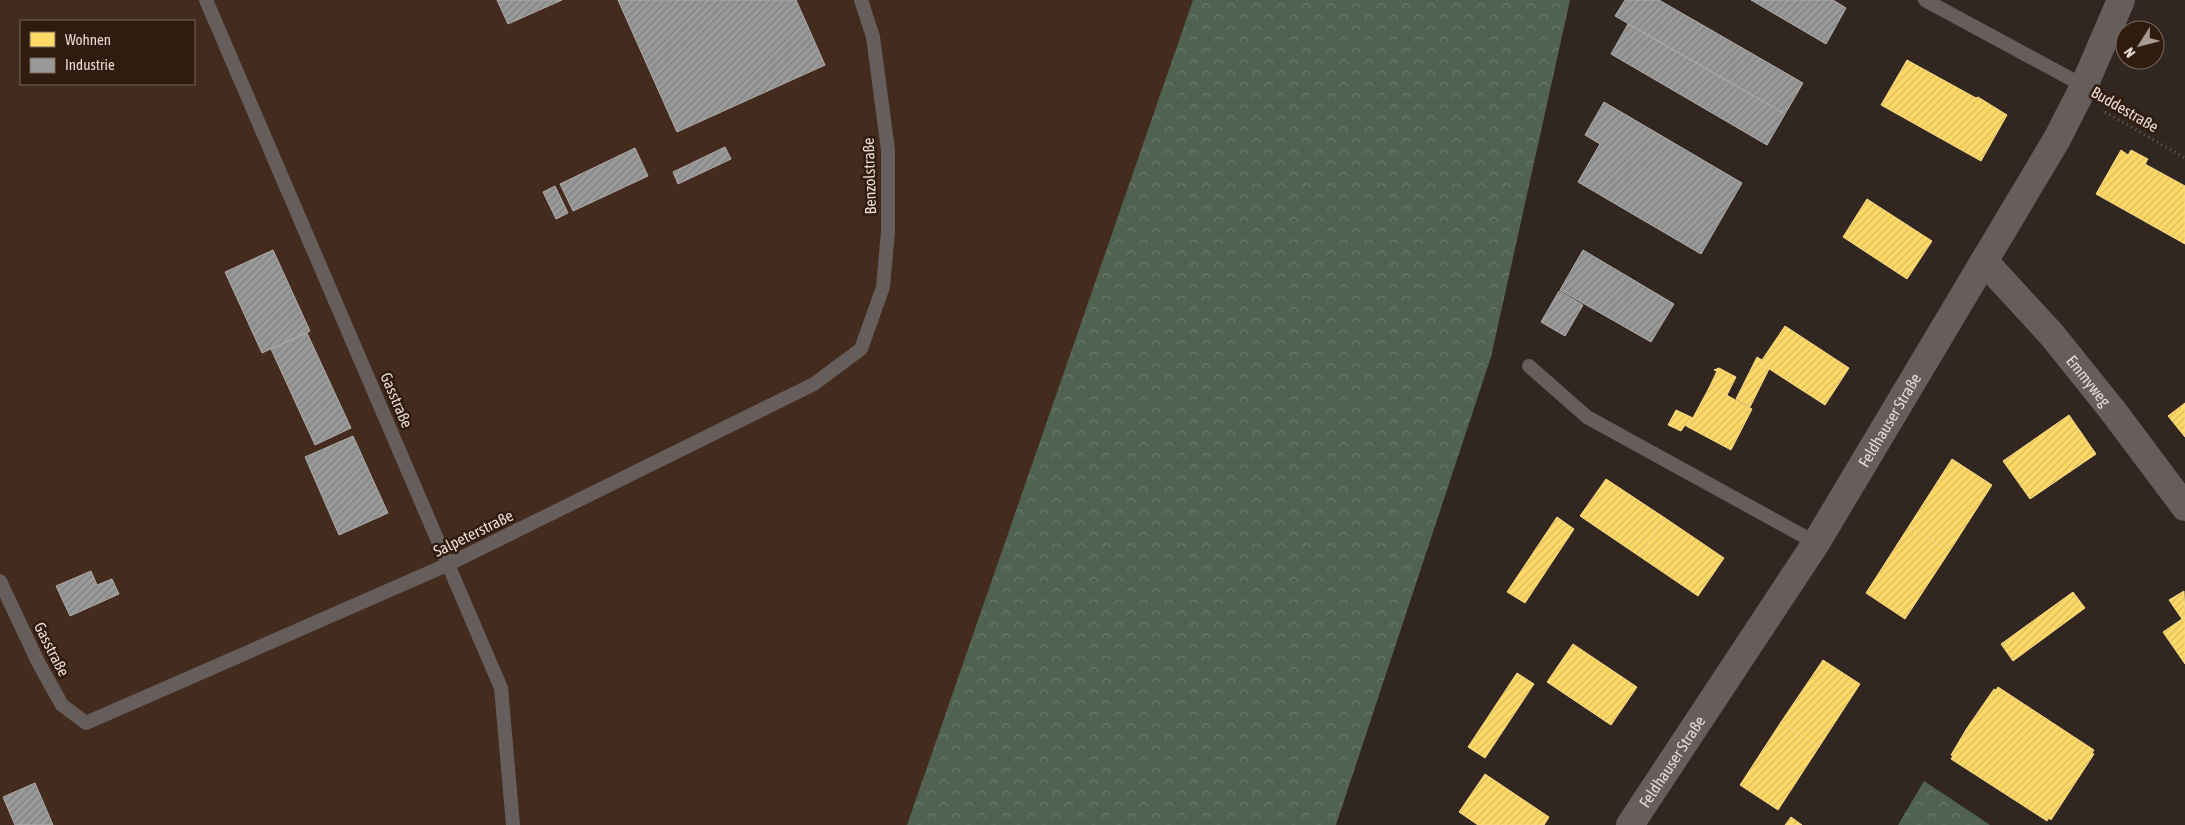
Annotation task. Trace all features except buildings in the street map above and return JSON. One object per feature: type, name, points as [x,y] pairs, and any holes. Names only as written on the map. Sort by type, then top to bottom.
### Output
[{"type":"street","name":"Feldhauser Straße","points":[[1630,825],[1816,543],[2058,139],[2121,0]]},
{"type":"street","name":"Emmyweg","points":[[1984,261],[2052,335],[2113,410],[2185,507]]},
{"type":"lane","name":"Gasstraße","points":[[206,0],[449,564],[500,688],[513,825]]},
{"type":"lane","name":"Benzolstraße","points":[[861,349],[883,287],[888,231],[888,150],[873,37],[862,0]]},
{"type":"lane","points":[[1925,0],[2081,91]]},
{"type":"lane","name":"Salpeterstraße","points":[[86,723],[449,564],[814,384],[861,349]]},
{"type":"lane","points":[[1529,366],[1587,417],[1816,543]]},
{"type":"lane","name":"Gasstraße","points":[[0,581],[38,662],[62,705],[86,723]]},
{"type":"path","name":"Buddestraße","points":[[2081,91],[2185,158]]},
{"type":"shaded area","points":[[0,0],[1193,0],[907,825],[0,825]]},
{"type":"green space","points":[[1193,0],[1570,0],[1491,357],[1336,825],[907,825]]},
{"type":"green space","points":[[1924,781],[1990,825],[1898,825]]}]
